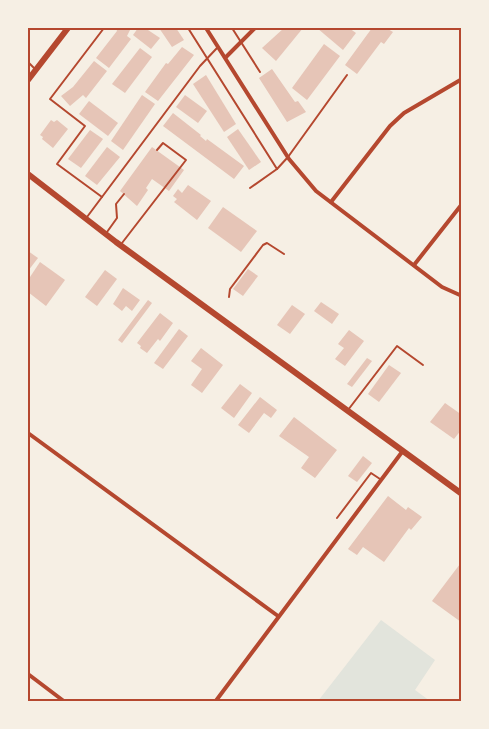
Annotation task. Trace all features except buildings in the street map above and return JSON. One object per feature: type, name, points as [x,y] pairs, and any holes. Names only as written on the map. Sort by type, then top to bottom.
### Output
[{"type":"main road","points":[[28,80],[68,28]]},
{"type":"main road","points":[[28,174],[105,234],[462,494]]},
{"type":"street","points":[[206,28],[288,157],[316,191],[442,287],[460,295]]},
{"type":"street","points":[[226,57],[255,28]]},
{"type":"street","points":[[331,202],[390,126],[404,113],[462,79]]},
{"type":"street","points":[[414,265],[462,204]]},
{"type":"street","points":[[28,434],[278,616]]},
{"type":"street","points":[[215,702],[402,452]]},
{"type":"street","points":[[28,674],[65,702]]},
{"type":"lane","points":[[102,197],[57,164],[85,126],[50,100],[104,28]]},
{"type":"lane","points":[[188,28],[277,169]]},
{"type":"lane","points":[[232,28],[260,72]]},
{"type":"lane","points":[[86,218],[206,58],[218,46]]},
{"type":"lane","points":[[28,62],[36,69]]},
{"type":"lane","points":[[250,188],[277,169],[288,157],[347,75]]},
{"type":"lane","points":[[120,245],[186,160],[163,143],[157,150]]},
{"type":"lane","points":[[105,234],[117,218],[116,204],[124,194]]},
{"type":"lane","points":[[229,296],[230,289],[263,245],[267,243],[284,254]]},
{"type":"lane","points":[[347,412],[397,346],[423,365]]},
{"type":"lane","points":[[337,518],[371,473],[382,480]]},
{"type":"shaded area","points":[[381,620],[435,660],[415,690],[430,701],[318,701]]}]
